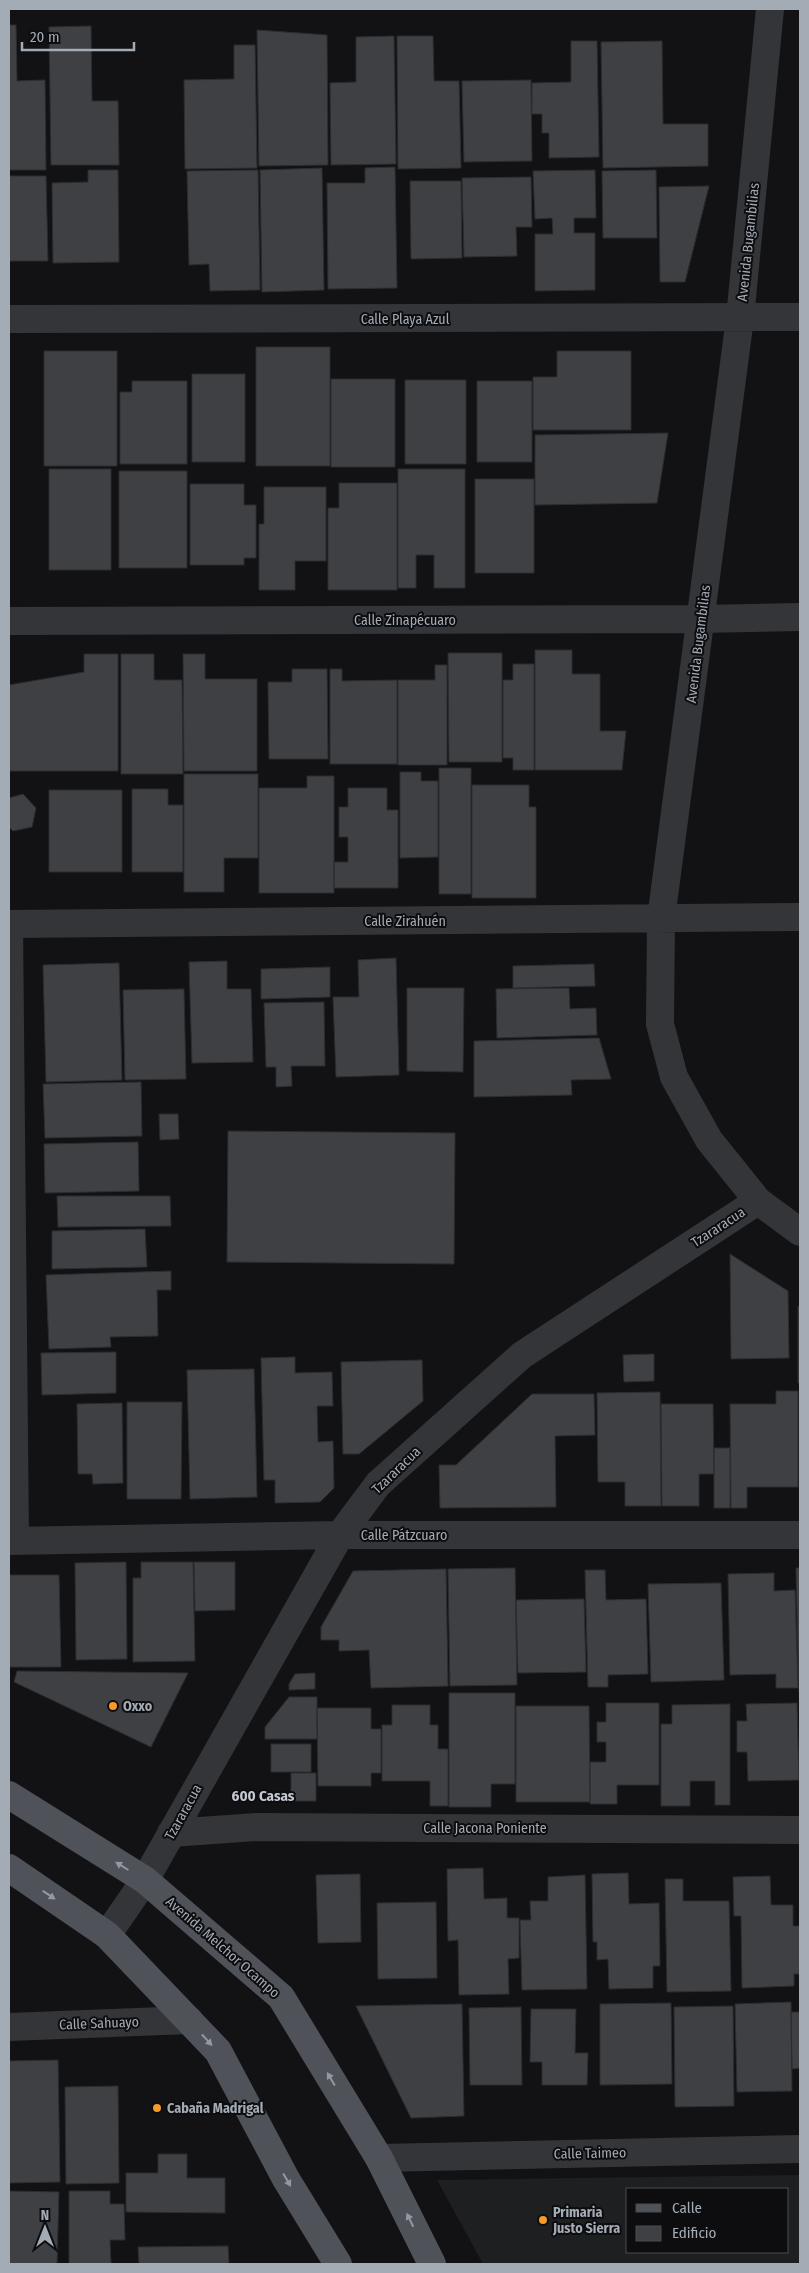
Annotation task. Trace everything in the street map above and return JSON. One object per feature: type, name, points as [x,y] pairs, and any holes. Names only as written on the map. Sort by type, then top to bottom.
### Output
[{"type":"main road","name":"Avenida Melchor Ocampo","points":[[9,1794],[145,1880],[281,1997],[379,2158],[432,2264]]},
{"type":"main road","points":[[9,1868],[107,1935],[218,2051],[286,2179],[338,2264]]},
{"type":"street","name":"Avenida Bugambilias","points":[[770,9],[740,318],[662,919],[660,1024],[674,1077],[709,1140],[758,1200],[800,1232]]},
{"type":"street","name":"Calle Playa Azul","points":[[9,320],[800,317]]},
{"type":"street","name":"Calle Zinapécuaro","points":[[9,621],[800,617]]},
{"type":"street","name":"Calle Zirahuén","points":[[9,924],[800,917]]},
{"type":"street","points":[[9,924],[12,1540]]},
{"type":"street","name":"Tzararacua","points":[[107,1935],[145,1880],[340,1535],[378,1484],[522,1355],[758,1200]]},
{"type":"street","name":"Calle Pátzcuaro","points":[[12,1540],[340,1535],[800,1535]]},
{"type":"street","name":"Calle Jacona Poniente","points":[[171,1833],[257,1826],[800,1830]]},
{"type":"street","name":"Calle Sahuayo","points":[[9,2027],[189,2020]]},
{"type":"street","name":"Calle Taimeo","points":[[379,2158],[800,2148]]},
{"type":"shaded area","name":"Primaria Justo Sierra","points":[[800,2175],[800,2264],[483,2264],[437,2180]]},
{"type":"building","points":[[9,25],[16,25],[17,81],[45,80],[46,170],[9,170]]},
{"type":"building","points":[[91,26],[92,101],[118,101],[119,165],[51,165],[49,27]]},
{"type":"building","points":[[257,30],[327,35],[328,165],[259,166]]},
{"type":"building","points":[[394,36],[396,164],[331,165],[330,83],[356,82],[356,37]]},
{"type":"building","points":[[397,36],[433,36],[434,81],[459,81],[461,168],[398,169]]},
{"type":"building","points":[[571,41],[597,41],[599,157],[549,158],[549,133],[542,133],[542,114],[532,114],[532,83],[571,82]]},
{"type":"building","points":[[662,41],[663,124],[708,124],[708,166],[603,168],[601,42]]},
{"type":"building","points":[[234,45],[255,45],[257,168],[185,169],[184,80],[234,79]]},
{"type":"building","points":[[531,80],[532,161],[464,162],[462,81]]},
{"type":"building","points":[[395,167],[397,288],[328,289],[327,183],[365,183],[365,168]]},
{"type":"building","points":[[322,168],[324,290],[262,292],[260,170]]},
{"type":"building","points":[[88,170],[118,170],[119,262],[53,263],[52,183],[88,182]]},
{"type":"building","points":[[258,170],[260,290],[210,291],[209,264],[189,265],[187,171]]},
{"type":"building","points":[[595,170],[596,218],[574,218],[574,233],[595,233],[595,290],[535,291],[535,234],[553,234],[552,218],[535,219],[533,171]]},
{"type":"building","points":[[656,170],[657,238],[603,238],[602,171]]},
{"type":"building","points":[[9,176],[46,176],[48,261],[9,261]]},
{"type":"building","points":[[531,177],[532,227],[516,227],[517,256],[464,257],[462,178]]},
{"type":"building","points":[[410,181],[461,181],[462,258],[411,259]]},
{"type":"building","points":[[709,186],[685,282],[660,282],[659,187]]},
{"type":"building","points":[[256,347],[330,347],[330,466],[256,466]]},
{"type":"building","points":[[44,351],[117,351],[117,466],[44,466]]},
{"type":"building","points":[[557,351],[631,351],[631,430],[533,430],[533,377],[557,377]]},
{"type":"building","points":[[192,374],[245,374],[245,462],[192,462]]},
{"type":"building","points":[[331,379],[395,379],[395,467],[331,467]]},
{"type":"building","points":[[405,380],[466,380],[466,464],[405,464]]},
{"type":"building","points":[[132,381],[187,381],[187,464],[120,464],[120,392],[132,392]]},
{"type":"building","points":[[477,381],[532,381],[532,462],[477,462]]},
{"type":"building","points":[[668,433],[657,503],[535,505],[535,435]]},
{"type":"building","points":[[49,469],[111,469],[111,570],[49,570]]},
{"type":"building","points":[[398,469],[465,469],[465,588],[434,588],[434,555],[416,555],[416,588],[398,588]]},
{"type":"building","points":[[119,471],[187,471],[187,568],[119,568]]},
{"type":"building","points":[[475,479],[534,479],[534,573],[475,573]]},
{"type":"building","points":[[339,483],[397,483],[397,590],[328,590],[328,508],[339,508]]},
{"type":"building","points":[[190,484],[244,484],[244,505],[256,505],[256,558],[244,558],[244,565],[190,565]]},
{"type":"building","points":[[264,487],[326,487],[326,561],[295,561],[295,590],[259,590],[259,524],[264,524]]},
{"type":"building","points":[[535,650],[572,650],[572,674],[600,674],[600,731],[626,731],[622,770],[535,770]]},
{"type":"building","points":[[448,653],[502,653],[502,762],[449,762]]},
{"type":"building","points":[[84,654],[118,654],[118,771],[9,771],[9,685],[84,672]]},
{"type":"building","points":[[121,654],[154,654],[154,680],[182,680],[183,774],[121,774]]},
{"type":"building","points":[[183,654],[205,654],[205,679],[257,679],[257,771],[184,771]]},
{"type":"building","points":[[513,664],[534,664],[534,770],[513,770],[513,758],[503,758],[503,680],[513,680]]},
{"type":"building","points":[[435,665],[447,665],[447,765],[398,765],[398,680],[435,680]]},
{"type":"building","points":[[292,669],[327,669],[328,759],[269,759],[268,682],[292,682]]},
{"type":"building","points":[[330,669],[342,669],[342,681],[397,680],[397,764],[330,764]]},
{"type":"building","points":[[439,768],[471,768],[471,894],[439,894]]},
{"type":"building","points":[[400,772],[421,772],[421,781],[438,781],[438,857],[400,858]]},
{"type":"building","points":[[184,774],[258,774],[258,858],[224,858],[224,892],[184,892]]},
{"type":"building","points":[[307,776],[334,776],[334,893],[259,893],[259,788],[307,788]]},
{"type":"building","points":[[472,785],[529,785],[529,807],[536,807],[536,898],[472,898]]},
{"type":"building","points":[[348,788],[387,788],[387,810],[398,810],[398,888],[334,888],[334,862],[348,862],[348,837],[339,837],[339,807],[348,807]]},
{"type":"building","points":[[132,789],[168,789],[168,805],[183,805],[183,872],[132,872]]},
{"type":"building","points":[[49,790],[122,790],[122,872],[49,872]]},
{"type":"building","points":[[23,794],[36,808],[32,827],[13,831],[9,827],[9,798]]},
{"type":"building","points":[[396,958],[399,1075],[336,1077],[333,997],[359,997],[358,960]]},
{"type":"building","points":[[227,961],[227,989],[251,989],[253,1062],[192,1063],[189,962]]},
{"type":"building","points":[[119,963],[122,1080],[46,1082],[43,965]]},
{"type":"building","points":[[594,964],[595,986],[513,988],[513,966]]},
{"type":"building","points":[[330,967],[330,997],[261,999],[261,969]]},
{"type":"building","points":[[407,988],[464,988],[463,1072],[407,1071]]},
{"type":"building","points":[[569,988],[570,1009],[596,1008],[597,1035],[497,1038],[496,989]]},
{"type":"building","points":[[184,989],[186,1079],[125,1080],[123,990]]},
{"type":"building","points":[[324,1002],[325,1066],[291,1066],[292,1086],[276,1087],[276,1067],[266,1067],[264,1003]]},
{"type":"building","points":[[599,1038],[611,1079],[571,1080],[572,1095],[474,1097],[474,1041]]},
{"type":"building","points":[[141,1082],[142,1136],[45,1138],[43,1084]]},
{"type":"building","points":[[159,1114],[178,1114],[179,1139],[160,1140]]},
{"type":"building","points":[[228,1131],[455,1133],[454,1264],[227,1262]]},
{"type":"building","points":[[138,1142],[139,1191],[45,1193],[44,1144]]},
{"type":"building","points":[[57,1196],[170,1196],[171,1226],[58,1227]]},
{"type":"building","points":[[145,1229],[147,1267],[52,1269],[52,1231]]},
{"type":"building","points":[[730,1254],[788,1291],[789,1358],[731,1359]]},
{"type":"building","points":[[171,1271],[171,1290],[157,1290],[158,1336],[110,1337],[111,1347],[49,1349],[46,1275]]},
{"type":"building","points":[[798,1306],[800,1307],[800,1383],[798,1383]]},
{"type":"building","points":[[116,1352],[116,1393],[42,1395],[41,1353]]},
{"type":"building","points":[[654,1354],[654,1381],[624,1382],[623,1355]]},
{"type":"building","points":[[295,1357],[295,1373],[332,1372],[333,1406],[317,1406],[318,1442],[333,1441],[334,1488],[320,1502],[275,1503],[275,1480],[264,1480],[261,1358]]},
{"type":"building","points":[[422,1360],[423,1401],[359,1454],[343,1454],[341,1362]]},
{"type":"building","points":[[254,1369],[257,1497],[190,1499],[187,1370]]},
{"type":"building","points":[[776,1391],[798,1391],[798,1487],[747,1487],[747,1508],[731,1508],[730,1404],[776,1404]]},
{"type":"building","points":[[660,1392],[661,1506],[625,1506],[625,1482],[598,1482],[597,1393]]},
{"type":"building","points":[[532,1394],[594,1394],[595,1435],[555,1436],[556,1507],[440,1508],[439,1465],[456,1465]]},
{"type":"building","points":[[127,1402],[182,1402],[181,1499],[127,1499]]},
{"type":"building","points":[[122,1403],[123,1483],[93,1484],[92,1474],[78,1474],[77,1404]]},
{"type":"building","points":[[661,1404],[713,1404],[714,1474],[699,1474],[699,1506],[662,1506]]},
{"type":"building","points":[[714,1448],[730,1448],[730,1508],[714,1508]]},
{"type":"building","points":[[126,1562],[127,1659],[76,1660],[75,1563]]},
{"type":"building","points":[[141,1562],[193,1562],[195,1661],[133,1662],[133,1578],[141,1578]]},
{"type":"building","points":[[194,1562],[235,1562],[235,1610],[195,1611]]},
{"type":"building","points":[[515,1568],[517,1685],[450,1686],[448,1569]]},
{"type":"building","points":[[796,1568],[800,1568],[800,1692],[799,1692]]},
{"type":"building","points":[[446,1569],[448,1686],[371,1688],[369,1650],[339,1651],[339,1640],[321,1640],[321,1627],[353,1571]]},
{"type":"building","points":[[585,1570],[605,1570],[606,1600],[646,1599],[648,1674],[608,1675],[608,1687],[588,1687]]},
{"type":"building","points":[[774,1573],[774,1591],[795,1590],[798,1688],[776,1688],[776,1674],[730,1675],[728,1574]]},
{"type":"building","points":[[9,1575],[59,1575],[61,1667],[9,1667]]},
{"type":"building","points":[[721,1583],[724,1680],[651,1682],[648,1584]]},
{"type":"building","points":[[584,1599],[586,1672],[518,1673],[516,1600]]},
{"type":"building","points":[[17,1671],[188,1673],[151,1747],[14,1682]]},
{"type":"building","points":[[315,1673],[315,1689],[289,1690],[289,1684],[295,1674]]},
{"type":"building","points":[[449,1693],[515,1693],[515,1784],[491,1784],[491,1807],[449,1807]]},
{"type":"building","points":[[289,1697],[317,1697],[317,1739],[265,1739],[265,1727]]},
{"type":"building","points":[[606,1703],[659,1703],[659,1785],[617,1785],[617,1804],[590,1804],[590,1762],[606,1762],[606,1742],[597,1742],[597,1722],[606,1722]]},
{"type":"building","points":[[797,1703],[799,1780],[748,1781],[747,1752],[737,1752],[737,1721],[747,1721],[746,1704]]},
{"type":"building","points":[[730,1704],[730,1805],[715,1805],[715,1781],[690,1781],[690,1806],[661,1806],[661,1724],[672,1724],[672,1705]]},
{"type":"building","points":[[392,1705],[430,1705],[430,1725],[438,1725],[438,1749],[448,1749],[448,1806],[430,1806],[430,1781],[382,1781],[382,1725],[392,1725]]},
{"type":"building","points":[[516,1706],[589,1706],[590,1802],[516,1802]]},
{"type":"building","points":[[317,1708],[371,1708],[371,1729],[381,1729],[381,1773],[371,1773],[371,1786],[318,1786]]},
{"type":"building","points":[[271,1744],[311,1744],[311,1772],[271,1772]]},
{"type":"building","points":[[291,1773],[316,1773],[316,1801],[291,1801]]},
{"type":"building","points":[[483,1868],[484,1899],[507,1898],[507,1918],[519,1918],[519,1958],[508,1959],[509,1994],[459,1995],[458,1940],[448,1941],[447,1869]]},
{"type":"building","points":[[628,1873],[629,1904],[659,1903],[660,1966],[653,1966],[653,1988],[609,1989],[608,1959],[597,1960],[597,1942],[593,1942],[592,1874]]},
{"type":"building","points":[[360,1874],[361,1942],[318,1943],[316,1875]]},
{"type":"building","points":[[585,1875],[587,1989],[522,1990],[520,1920],[531,1920],[530,1901],[548,1901],[548,1877]]},
{"type":"building","points":[[770,1876],[771,1905],[793,1905],[793,1926],[800,1926],[800,1974],[794,1974],[794,1986],[742,1988],[741,1916],[734,1916],[733,1877]]},
{"type":"building","points":[[665,1879],[683,1879],[683,1901],[729,1901],[731,1991],[667,1992]]},
{"type":"building","points":[[436,1902],[437,1978],[378,1979],[377,1903]]},
{"type":"building","points":[[791,2002],[792,2091],[737,2092],[735,2004]]},
{"type":"building","points":[[671,2003],[672,2084],[600,2085],[600,2004]]},
{"type":"building","points":[[462,2004],[464,2116],[411,2118],[356,2006]]},
{"type":"building","points":[[733,2006],[734,2106],[675,2107],[674,2007]]},
{"type":"building","points":[[521,2007],[522,2085],[470,2085],[469,2008]]},
{"type":"building","points":[[531,2009],[576,2009],[575,2053],[588,2053],[587,2085],[542,2085],[542,2062],[530,2062]]},
{"type":"building","points":[[791,2012],[800,2012],[800,2068],[792,2069]]},
{"type":"building","points":[[58,2060],[60,2182],[9,2183],[9,2061]]},
{"type":"building","points":[[118,2086],[119,2183],[66,2184],[65,2087]]},
{"type":"building","points":[[158,2154],[187,2154],[187,2178],[225,2178],[225,2213],[126,2212],[126,2173],[158,2173]]},
{"type":"building","points":[[9,2191],[59,2192],[57,2264],[9,2264]]},
{"type":"building","points":[[69,2191],[110,2191],[110,2204],[124,2204],[125,2240],[110,2240],[111,2264],[69,2264]]},
{"type":"building","points":[[228,2246],[229,2264],[139,2264],[138,2247]]},
{"type":"place","name":"Oxxo","points":[[113,1706]]},
{"type":"place","name":"Cabaña Madrigal","points":[[157,2108]]},
{"type":"place","name":"Primaria Justo Sierra","points":[[543,2220]]},
{"type":"district","name":"600 Casas","points":[[263,1796]]}]
